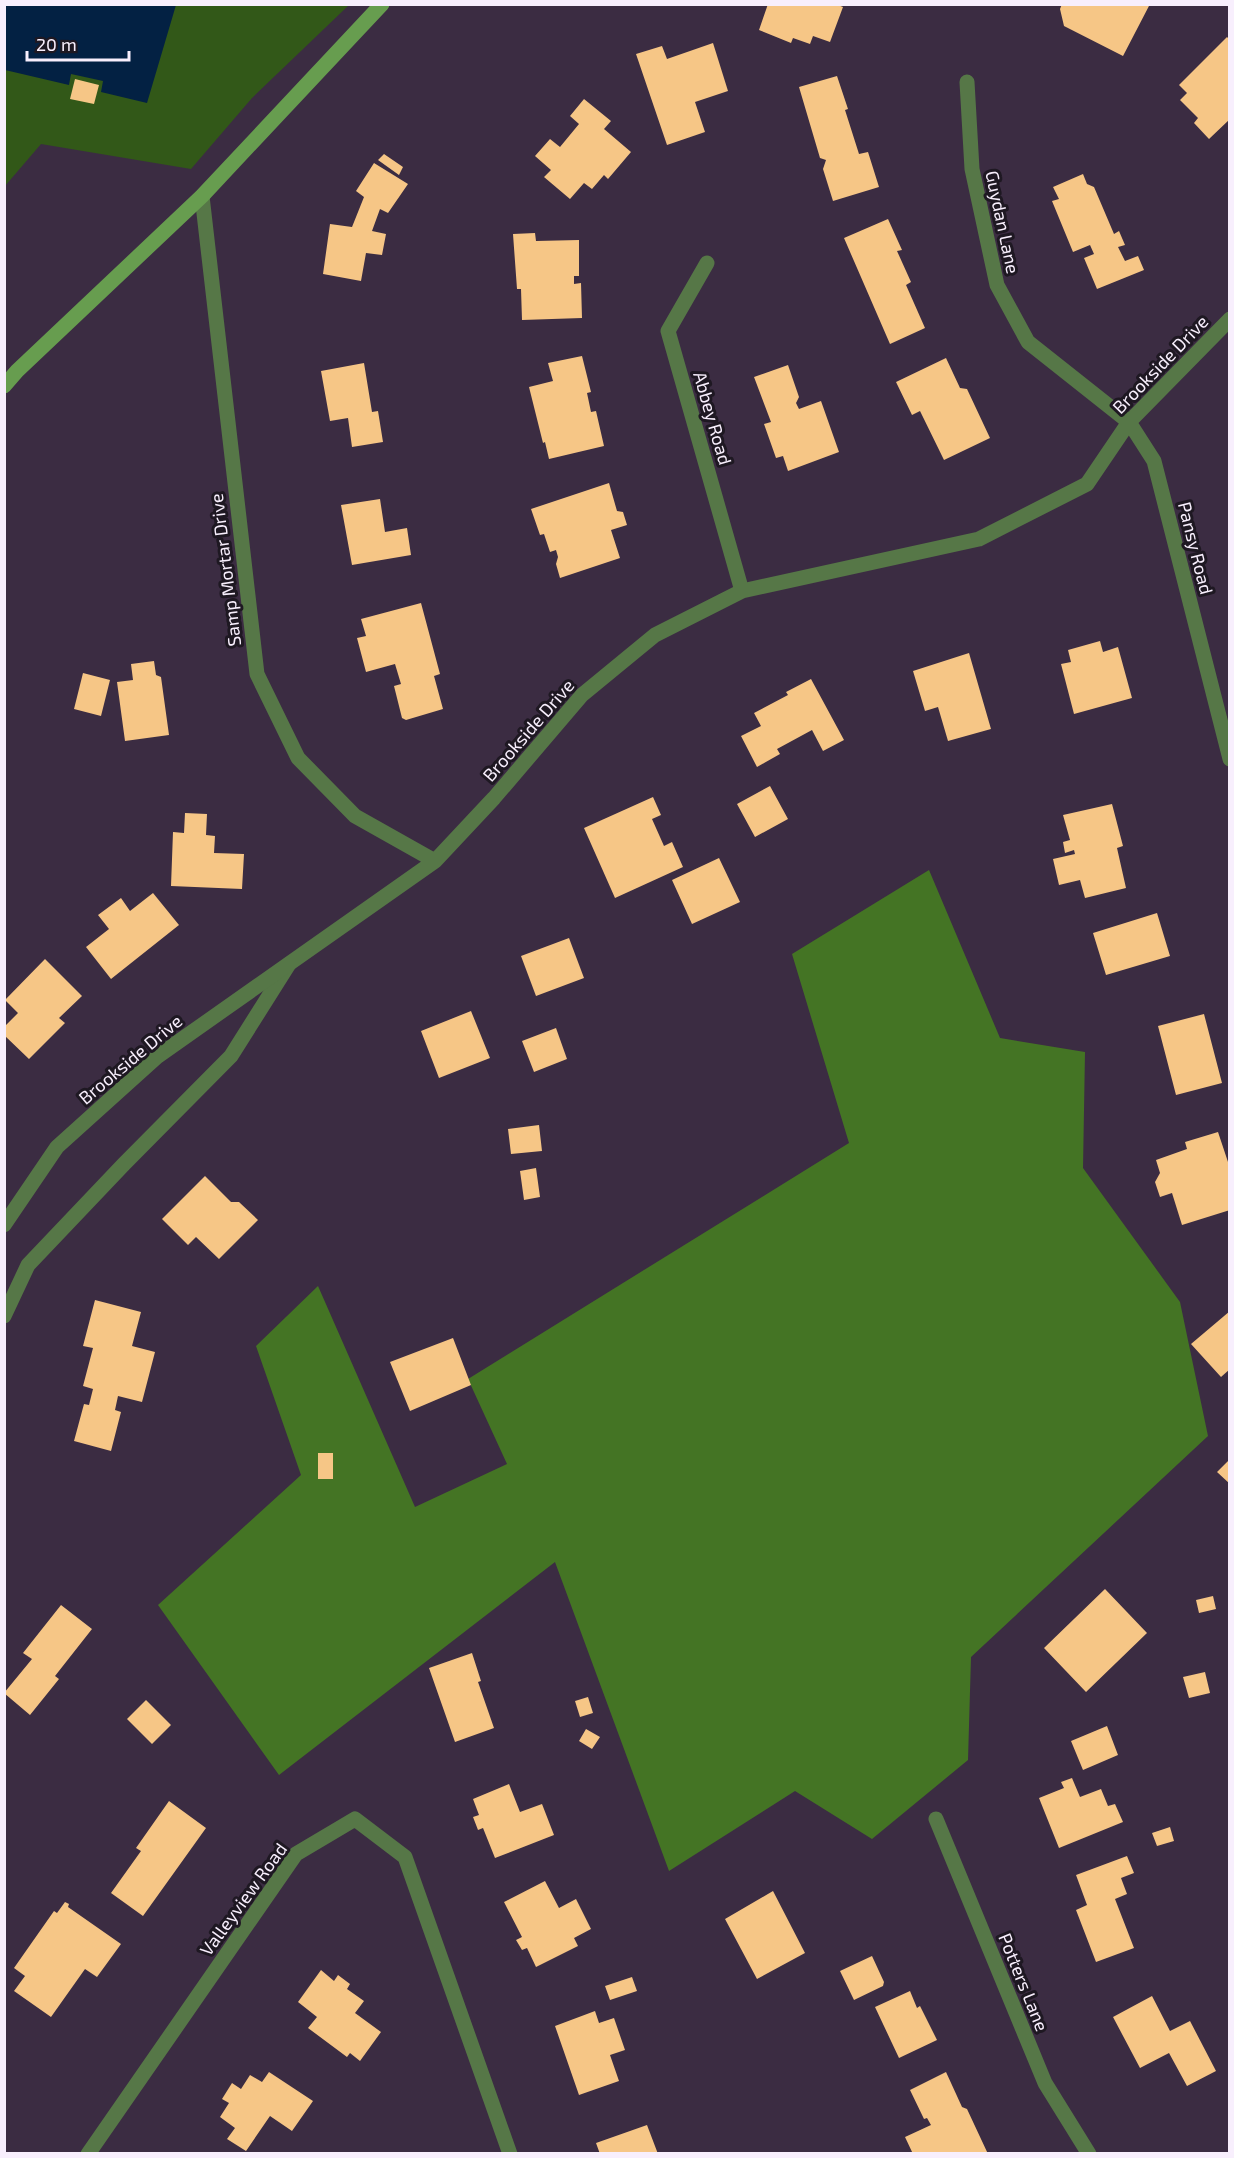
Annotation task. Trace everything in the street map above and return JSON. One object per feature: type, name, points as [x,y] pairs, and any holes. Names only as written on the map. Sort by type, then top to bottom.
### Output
[{"type":"main road","points":[[4,386],[202,196],[382,4]]},
{"type":"street","name":"Guydan Lane","points":[[967,82],[972,169],[997,285],[1028,342],[1129,422]]},
{"type":"street","name":"Samp Mortar Drive","points":[[202,196],[257,675],[298,758],[355,816],[435,861]]},
{"type":"street","name":"Abbey Road","points":[[707,263],[668,331],[742,591]]},
{"type":"street","name":"Brookside Drive","points":[[4,1225],[57,1147],[158,1056],[435,861],[494,798],[582,695],[655,635],[742,591],[979,539],[1087,484],[1129,422],[1230,319]]},
{"type":"street","name":"Pansy Road","points":[[1129,422],[1154,461],[1230,759]]},
{"type":"street","points":[[4,1316],[28,1265],[231,1056],[290,963]]},
{"type":"street","name":"Valleyview Road","points":[[88,2154],[296,1854],[356,1819],[405,1857],[510,2154]]},
{"type":"street","name":"Potters Lane","points":[[936,1819],[1045,2083],[1089,2154]]},
{"type":"green space","points":[[5,5],[349,5],[252,98],[191,169],[41,144],[5,186]]},
{"type":"green space","points":[[929,870],[1000,1038],[1085,1052],[1083,1168],[1180,1302],[1208,1436],[971,1657],[968,1760],[872,1839],[795,1791],[669,1871],[555,1562],[279,1775],[158,1605],[301,1475],[256,1346],[318,1286],[415,1507],[507,1464],[468,1379],[849,1143],[792,954]]},
{"type":"water","points":[[5,4],[176,5],[147,103],[101,92],[103,81],[71,74],[69,85],[5,70]]},
{"type":"building","points":[[768,4],[835,4],[843,7],[830,42],[813,36],[810,44],[793,38],[791,43],[759,30]]},
{"type":"building","points":[[1062,4],[1150,4],[1123,56],[1064,26],[1060,9]]},
{"type":"building","points":[[1227,37],[1230,40],[1230,119],[1209,139],[1194,123],[1198,118],[1180,100],[1187,93],[1179,85]]},
{"type":"building","points":[[713,43],[728,91],[695,102],[705,132],[667,145],[636,54],[662,46],[667,59]]},
{"type":"building","points":[[837,76],[859,154],[868,152],[879,187],[833,201],[823,169],[826,160],[820,158],[799,87]]},
{"type":"building","points":[[75,79],[99,85],[94,104],[70,99]]},
{"type":"building","points":[[584,99],[611,121],[604,129],[631,152],[608,179],[604,175],[592,189],[584,183],[570,199],[544,177],[551,170],[535,156],[550,139],[560,147],[579,124],[570,116]]},
{"type":"building","points":[[384,154],[403,167],[399,175],[378,160]]},
{"type":"building","points":[[374,163],[408,184],[388,213],[380,209],[372,231],[386,234],[382,255],[366,253],[361,281],[323,274],[330,224],[352,227],[364,197],[356,191]]},
{"type":"building","points":[[1083,174],[1087,184],[1094,187],[1114,234],[1119,231],[1125,245],[1118,247],[1125,261],[1138,256],[1144,270],[1097,289],[1084,258],[1094,254],[1090,245],[1073,252],[1052,201],[1059,199],[1053,187]]},
{"type":"building","points":[[888,219],[902,250],[897,251],[911,282],[906,285],[925,328],[890,344],[844,238]]},
{"type":"building","points":[[535,233],[536,241],[579,240],[579,276],[574,276],[574,284],[581,283],[582,318],[522,320],[521,289],[517,289],[513,234]]},
{"type":"building","points":[[582,356],[591,392],[587,393],[591,412],[596,411],[604,446],[549,459],[529,387],[553,381],[548,363]]},
{"type":"building","points":[[946,358],[960,388],[967,389],[990,438],[944,460],[920,411],[912,415],[896,382]]},
{"type":"building","points":[[364,363],[372,412],[378,411],[383,442],[352,447],[348,418],[330,421],[321,371]]},
{"type":"building","points":[[788,365],[799,397],[796,403],[799,409],[821,401],[839,452],[788,471],[783,456],[776,458],[764,424],[771,422],[754,377]]},
{"type":"building","points":[[609,483],[617,511],[623,512],[627,525],[611,530],[620,558],[560,578],[556,564],[558,557],[556,550],[550,552],[544,534],[540,535],[531,509]]},
{"type":"building","points":[[380,499],[385,532],[407,528],[411,555],[352,565],[341,505]]},
{"type":"building","points":[[421,603],[440,674],[434,676],[443,709],[406,720],[402,718],[394,686],[401,684],[395,664],[366,672],[357,638],[366,636],[361,619]]},
{"type":"building","points":[[1100,641],[1103,652],[1118,647],[1132,698],[1074,714],[1061,664],[1071,662],[1068,650]]},
{"type":"building","points":[[969,653],[991,729],[948,741],[938,707],[925,711],[913,671]]},
{"type":"building","points":[[154,661],[156,675],[161,677],[169,735],[125,741],[117,682],[133,680],[131,664]]},
{"type":"building","points":[[83,673],[110,680],[101,716],[74,709]]},
{"type":"building","points":[[811,679],[844,740],[823,751],[812,730],[777,749],[780,754],[757,767],[741,736],[761,726],[754,713],[788,695],[786,692]]},
{"type":"building","points":[[770,786],[788,819],[755,837],[737,804]]},
{"type":"building","points":[[653,797],[661,815],[652,819],[664,846],[672,842],[683,867],[615,898],[584,828]]},
{"type":"building","points":[[1112,804],[1123,846],[1117,848],[1126,888],[1085,898],[1080,880],[1059,885],[1053,859],[1075,854],[1074,850],[1065,853],[1063,842],[1070,840],[1063,815]]},
{"type":"building","points":[[185,813],[207,814],[206,835],[215,836],[214,853],[244,854],[242,889],[171,886],[173,832],[184,833]]},
{"type":"building","points":[[719,858],[740,902],[692,924],[672,880]]},
{"type":"building","points":[[153,893],[179,925],[111,979],[86,947],[109,929],[98,915],[121,898],[130,911]]},
{"type":"building","points":[[1157,913],[1170,956],[1106,975],[1093,933]]},
{"type":"building","points":[[569,938],[584,978],[536,996],[521,956]]},
{"type":"building","points":[[45,959],[82,996],[59,1018],[65,1023],[29,1059],[4,1035],[4,1027],[18,1013],[5,1000]]},
{"type":"building","points":[[471,1011],[490,1058],[439,1078],[421,1031]]},
{"type":"building","points":[[1204,1014],[1222,1083],[1176,1095],[1158,1026]]},
{"type":"building","points":[[556,1028],[567,1059],[534,1072],[522,1041]]},
{"type":"building","points":[[539,1125],[542,1151],[511,1154],[508,1129]]},
{"type":"building","points":[[1218,1132],[1230,1168],[1230,1210],[1182,1225],[1172,1193],[1160,1197],[1155,1182],[1160,1173],[1156,1160],[1187,1149],[1185,1142]]},
{"type":"building","points":[[536,1168],[540,1197],[524,1200],[520,1171]]},
{"type":"building","points":[[205,1176],[231,1202],[239,1202],[258,1220],[219,1259],[196,1237],[188,1245],[162,1219]]},
{"type":"building","points":[[95,1300],[141,1312],[132,1346],[155,1352],[142,1402],[118,1396],[115,1410],[121,1412],[111,1451],[74,1441],[84,1404],[89,1405],[93,1389],[83,1386],[93,1348],[83,1346]]},
{"type":"building","points":[[1230,1311],[1230,1369],[1221,1377],[1191,1344]]},
{"type":"building","points":[[453,1338],[471,1385],[410,1411],[390,1362]]},
{"type":"building","points":[[318,1453],[333,1453],[333,1479],[318,1479]]},
{"type":"building","points":[[1230,1459],[1230,1484],[1217,1472]]},
{"type":"building","points":[[1105,1589],[1147,1633],[1086,1692],[1044,1648]]},
{"type":"building","points":[[1213,1596],[1216,1609],[1199,1613],[1196,1600]]},
{"type":"building","points":[[61,1605],[92,1629],[55,1676],[59,1679],[30,1715],[4,1693],[32,1659],[23,1653]]},
{"type":"building","points":[[472,1653],[481,1681],[478,1682],[494,1728],[455,1742],[429,1668]]},
{"type":"building","points":[[1205,1672],[1210,1693],[1189,1698],[1183,1677]]},
{"type":"building","points":[[588,1697],[593,1713],[580,1717],[575,1701]]},
{"type":"building","points":[[146,1700],[171,1725],[152,1744],[127,1719]]},
{"type":"building","points":[[1107,1726],[1118,1755],[1083,1770],[1071,1741]]},
{"type":"building","points":[[586,1729],[600,1737],[592,1749],[579,1741]]},
{"type":"building","points":[[1072,1778],[1080,1797],[1101,1789],[1108,1806],[1115,1804],[1123,1822],[1059,1848],[1039,1798],[1064,1788],[1061,1782]]},
{"type":"building","points":[[509,1784],[520,1812],[542,1804],[554,1835],[495,1858],[483,1828],[478,1830],[473,1817],[479,1815],[473,1799]]},
{"type":"building","points":[[169,1801],[206,1828],[143,1916],[111,1893],[141,1851],[136,1848]]},
{"type":"building","points":[[1170,1827],[1174,1841],[1157,1846],[1152,1833]]},
{"type":"building","points":[[1127,1856],[1134,1873],[1121,1878],[1127,1894],[1115,1899],[1134,1948],[1096,1962],[1076,1910],[1087,1905],[1076,1875]]},
{"type":"building","points":[[545,1881],[559,1908],[576,1899],[591,1929],[574,1938],[578,1946],[536,1967],[527,1948],[522,1950],[516,1940],[522,1937],[504,1902]]},
{"type":"building","points":[[773,1891],[805,1953],[757,1979],[725,1919]]},
{"type":"building","points":[[65,1902],[69,1904],[68,1907],[121,1944],[97,1977],[85,1969],[51,2017],[14,1991],[25,1976],[14,1968],[54,1911],[57,1913]]},
{"type":"building","points":[[872,1956],[884,1982],[883,1986],[854,2000],[840,1971]]},
{"type":"building","points":[[321,1970],[334,1981],[338,1975],[350,1984],[347,1989],[364,2001],[355,2013],[381,2032],[360,2061],[350,2053],[347,2057],[308,2028],[317,2017],[298,2002]]},
{"type":"building","points":[[632,1977],[637,1991],[610,2000],[605,1986]]},
{"type":"building","points":[[910,1991],[917,2008],[920,2006],[937,2040],[899,2058],[875,2007]]},
{"type":"building","points":[[1152,1996],[1170,2031],[1190,2021],[1216,2071],[1187,2086],[1169,2053],[1140,2068],[1113,2017]]},
{"type":"building","points":[[595,2011],[599,2023],[614,2018],[625,2050],[610,2055],[619,2081],[579,2095],[555,2026]]},
{"type":"building","points":[[269,2072],[313,2101],[292,2131],[270,2116],[246,2151],[227,2139],[235,2128],[220,2117],[229,2103],[222,2099],[232,2083],[241,2089],[250,2075],[262,2082]]},
{"type":"building","points":[[946,2072],[962,2107],[967,2109],[988,2154],[913,2154],[905,2137],[931,2125],[927,2118],[924,2119],[910,2090]]},
{"type":"building","points":[[647,2125],[658,2154],[600,2154],[596,2143]]}]
